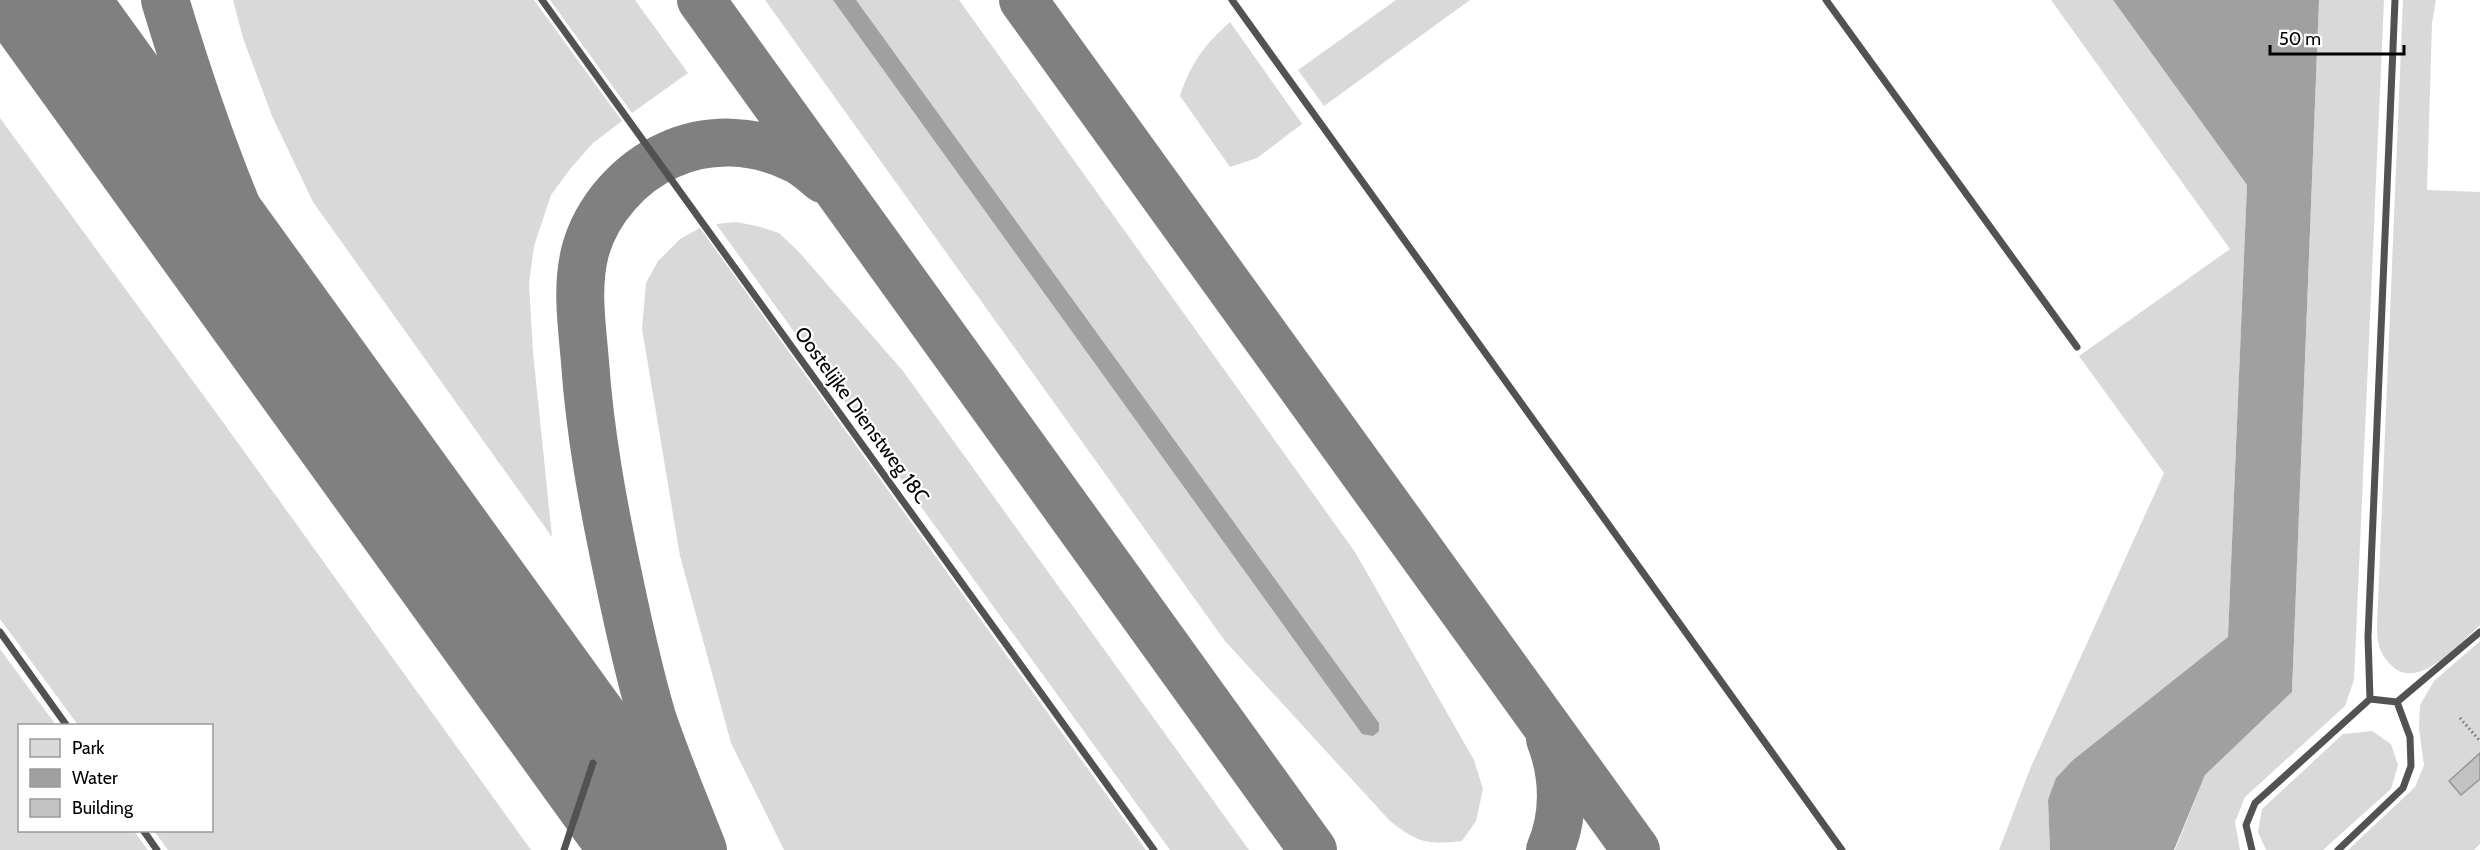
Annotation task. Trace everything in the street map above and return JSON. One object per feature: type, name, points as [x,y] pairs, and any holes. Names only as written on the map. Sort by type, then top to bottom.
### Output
[{"type":"lane","name":"Oostelijke Dienstweg 18C","points":[[542,0],[1155,850]]},
{"type":"lane","points":[[1232,0],[1842,850]]},
{"type":"lane","points":[[1826,0],[2077,347]]},
{"type":"lane","points":[[2370,699],[2367,670],[2368,637],[2396,0]]},
{"type":"lane","points":[[0,632],[66,724]]},
{"type":"lane","points":[[2252,850],[2246,825],[2255,803],[2370,699],[2397,702],[2480,632]]},
{"type":"lane","points":[[2338,850],[2403,788],[2411,766],[2410,737],[2397,702]]},
{"type":"lane","points":[[564,850],[593,763]]},
{"type":"lane","points":[[144,832],[157,850]]},
{"type":"path","points":[[2460,718],[2480,741]]},
{"type":"green space","points":[[233,0],[534,0],[622,121],[593,143],[551,195],[534,246],[529,284],[533,352],[552,537],[313,202],[272,116],[243,38]]},
{"type":"green space","points":[[550,0],[635,0],[688,73],[632,113]]},
{"type":"green space","points":[[765,0],[959,0],[1355,552],[1474,760],[1483,789],[1476,821],[1462,841],[1440,843],[1423,841],[1390,821],[1225,641]]},
{"type":"green space","points":[[1396,0],[1470,0],[1324,106],[1298,70]]},
{"type":"green space","points":[[2051,0],[2113,0],[2247,185],[2228,638],[2073,760],[2048,800],[2050,850],[1999,850],[2030,769],[2164,473],[2079,356],[2230,249]]},
{"type":"green space","points":[[2319,0],[2384,0],[2354,680],[2345,706],[2245,797],[2235,822],[2240,850],[2175,850],[2205,775],[2292,692]]},
{"type":"green space","points":[[2403,0],[2436,0],[2432,23],[2427,190],[2480,192],[2480,625],[2438,662],[2413,673],[2402,672],[2387,661],[2380,647],[2377,626]]},
{"type":"green space","points":[[1230,22],[1302,124],[1257,158],[1230,167],[1180,96],[1199,55]]},
{"type":"green space","points":[[0,118],[220,418],[531,850],[168,850],[155,832],[213,832],[213,724],[77,724],[0,619]]},
{"type":"green space","points":[[736,222],[779,233],[798,251],[903,371],[1249,850],[1170,850],[716,224]]},
{"type":"green space","points":[[700,228],[1146,850],[784,850],[731,743],[680,556],[642,329],[646,283],[658,261],[680,239]]},
{"type":"green space","points":[[2480,641],[2480,844],[2474,850],[2348,850],[2415,787],[2424,765],[2419,728],[2420,705],[2434,681]]},
{"type":"green space","points":[[0,649],[55,724],[18,724],[18,832],[135,832],[148,850],[0,850]]},
{"type":"green space","points":[[2372,731],[2391,744],[2398,765],[2391,789],[2323,850],[2266,850],[2258,832],[2262,809],[2343,734]]},
{"type":"water","points":[[833,0],[856,0],[1379,723],[1379,731],[1373,736],[1362,734]]},
{"type":"water","points":[[2113,0],[2319,0],[2292,692],[2205,775],[2174,850],[2050,850],[2048,800],[2056,778],[2073,760],[2228,637],[2247,185]]},
{"type":"building","points":[[2480,753],[2480,779],[2461,795],[2449,781]]},
{"type":"taxiway","points":[[165,0],[207,130],[252,241],[304,339],[380,467]]},
{"type":"taxiway","points":[[701,0],[1313,850]]},
{"type":"taxiway","points":[[1023,0],[1636,850]]},
{"type":"taxiway","points":[[703,850],[652,717],[612,548],[587,389],[580,307],[582,266],[590,236],[616,194],[641,171],[684,149],[716,143],[763,147],[797,160],[823,179]]},
{"type":"taxiway","points":[[1550,739],[1558,767],[1561,795],[1558,823],[1550,850]]},
{"type":"runway","points":[[43,0],[656,850]]}]
